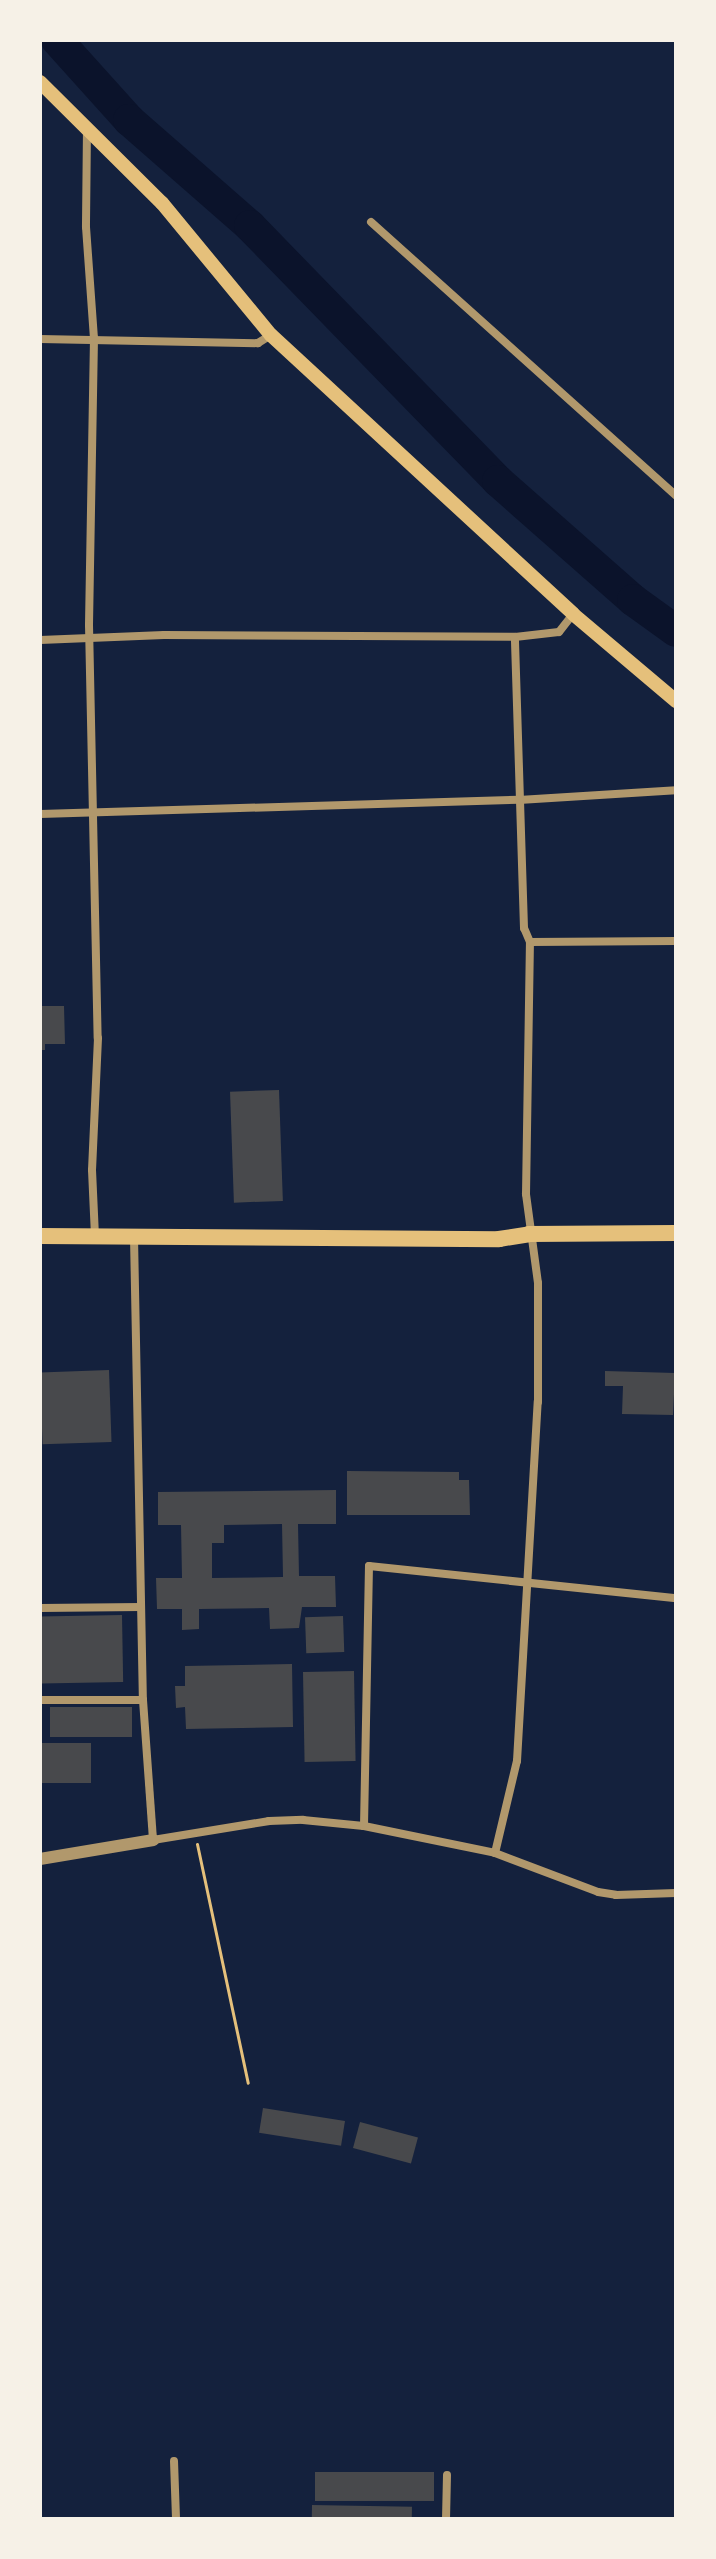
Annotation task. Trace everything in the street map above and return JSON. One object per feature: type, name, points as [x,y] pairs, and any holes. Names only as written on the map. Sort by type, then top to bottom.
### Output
[{"type":"main road","points":[[40,82],[162,203],[271,335],[573,614],[676,701]]},
{"type":"main road","points":[[40,1236],[499,1239],[529,1234],[676,1233]]},
{"type":"street","points":[[87,127],[86,227],[94,338],[89,638],[98,1038],[92,1170],[95,1236]]},
{"type":"street","points":[[371,222],[676,496]]},
{"type":"street","points":[[40,339],[258,343],[271,335]]},
{"type":"street","points":[[40,640],[515,637],[559,632],[573,614]]},
{"type":"street","points":[[495,1853],[517,1761],[538,1402],[538,1283],[526,1194],[530,942],[524,928],[515,637]]},
{"type":"street","points":[[40,814],[519,800],[676,790]]},
{"type":"street","points":[[530,942],[676,941]]},
{"type":"street","points":[[134,1236],[143,1700],[153,1840]]},
{"type":"street","points":[[364,1826],[369,1566],[676,1598]]},
{"type":"street","points":[[40,1608],[141,1607]]},
{"type":"street","points":[[40,1700],[143,1700]]},
{"type":"street","points":[[40,1859],[269,1821],[303,1820],[364,1826],[495,1853],[598,1892],[616,1895],[676,1893]]},
{"type":"street","points":[[174,2461],[176,2519]]},
{"type":"street","points":[[446,2519],[447,2475]]},
{"type":"path","points":[[195,1833],[248,2083]]},
{"type":"building","points":[[40,1006],[64,1006],[65,1044],[45,1044],[45,1050],[40,1050]]},
{"type":"building","points":[[279,1090],[283,1201],[234,1203],[230,1092]]},
{"type":"building","points":[[109,1370],[112,1442],[43,1444],[40,1372]]},
{"type":"building","points":[[605,1371],[675,1373],[673,1415],[622,1414],[623,1386],[605,1386]]},
{"type":"building","points":[[347,1471],[459,1472],[459,1480],[469,1480],[470,1515],[347,1515]]},
{"type":"building","points":[[336,1490],[336,1524],[298,1524],[299,1576],[335,1576],[336,1607],[302,1607],[299,1628],[270,1629],[269,1608],[199,1609],[199,1629],[182,1630],[182,1609],[157,1609],[156,1578],[182,1578],[181,1525],[158,1525],[158,1492]],"holes":[[[282,1524],[283,1577],[212,1578],[212,1543],[224,1543],[224,1525]]]},
{"type":"building","points":[[122,1615],[123,1682],[41,1683],[40,1616]]},
{"type":"building","points":[[343,1616],[344,1652],[306,1653],[305,1617]]},
{"type":"building","points":[[292,1664],[293,1727],[186,1729],[185,1707],[176,1708],[175,1686],[185,1686],[185,1666]]},
{"type":"building","points":[[354,1671],[356,1761],[305,1762],[303,1672]]},
{"type":"building","points":[[50,1707],[132,1707],[132,1737],[50,1737]]},
{"type":"building","points":[[41,1743],[91,1743],[91,1783],[41,1783]]},
{"type":"building","points":[[263,2108],[345,2121],[341,2146],[259,2133]]},
{"type":"building","points":[[360,2122],[418,2138],[411,2164],[353,2148]]},
{"type":"building","points":[[315,2472],[434,2472],[434,2501],[315,2501]]},
{"type":"building","points":[[312,2505],[412,2507],[412,2519],[312,2519]]},
{"type":"waterway","points":[[57,40],[129,120],[250,226],[498,481],[633,600],[676,631]]}]
